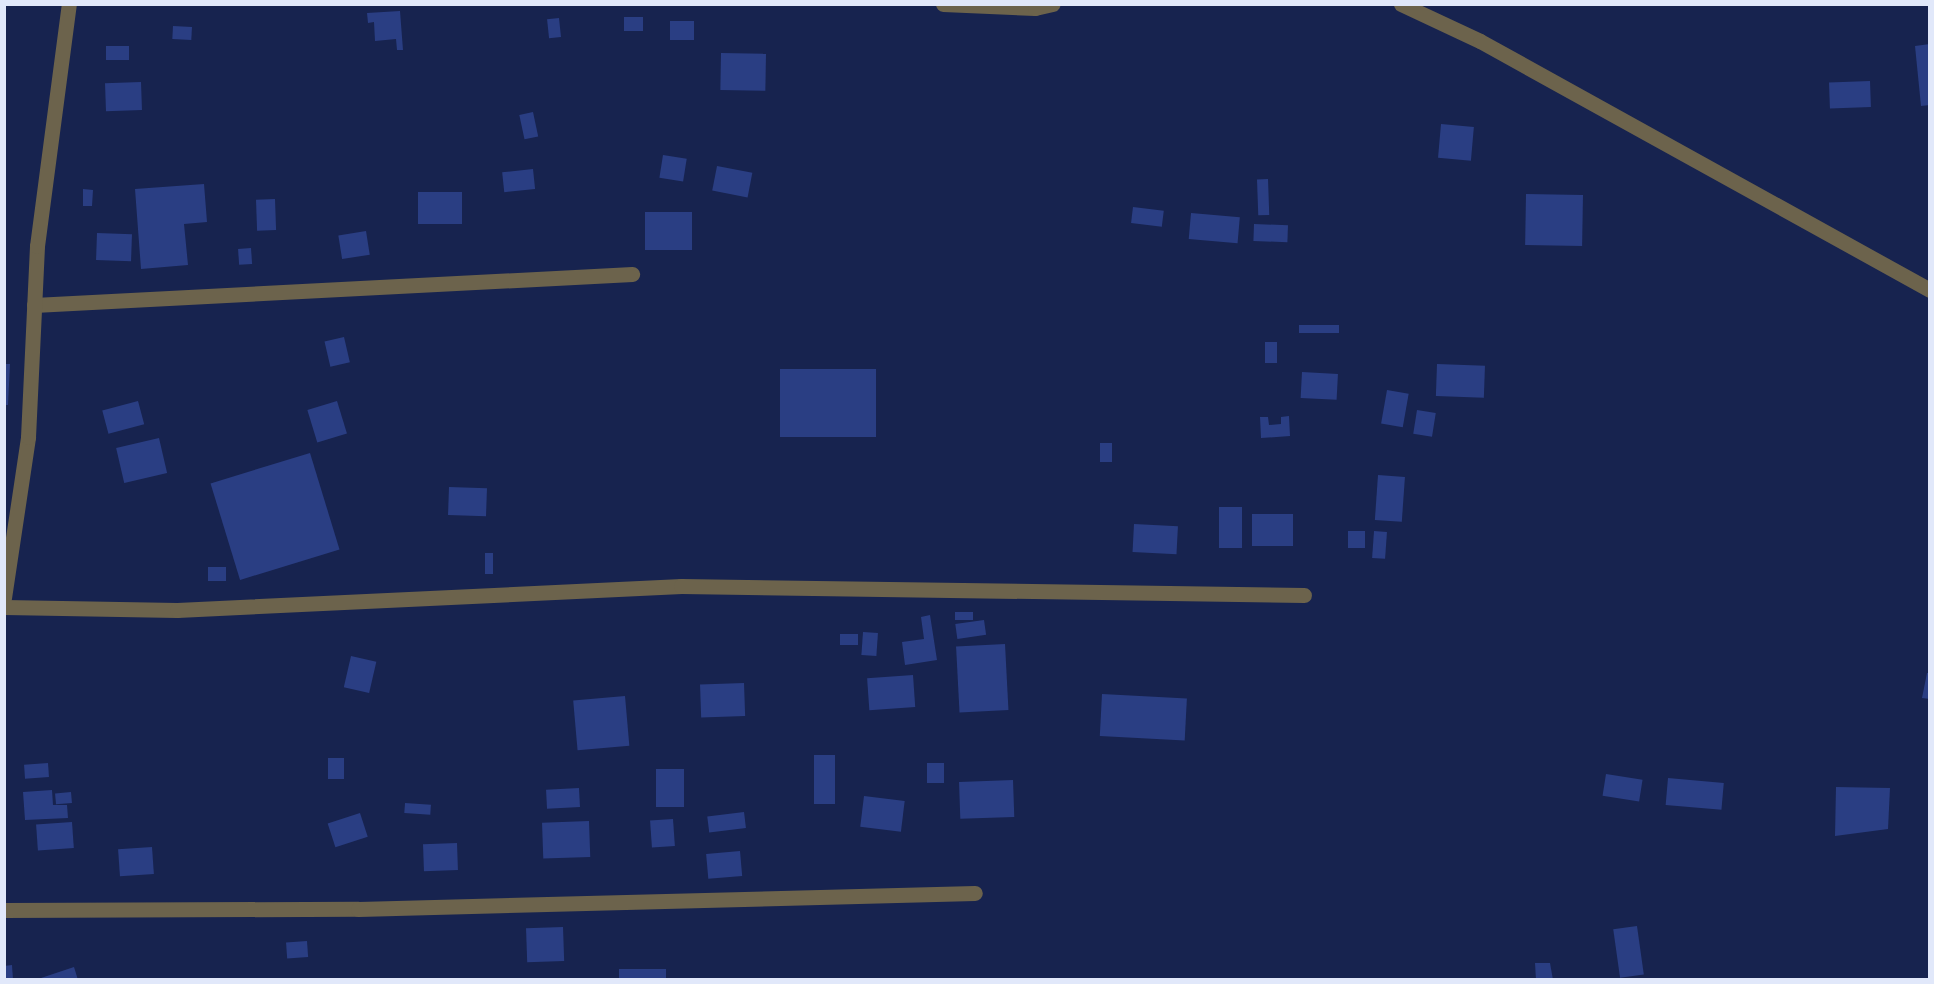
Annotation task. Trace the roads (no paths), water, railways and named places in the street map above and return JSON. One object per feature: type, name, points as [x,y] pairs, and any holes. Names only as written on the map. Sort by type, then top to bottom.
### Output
[{"type":"street","points":[[4,598],[28,437],[37,246],[69,4]]},
{"type":"street","points":[[943,4],[1035,8],[1053,4]]},
{"type":"street","points":[[1401,4],[1480,41],[1929,290]]},
{"type":"street","points":[[34,305],[632,274]]},
{"type":"street","points":[[4,607],[177,610],[681,586],[1304,595]]},
{"type":"street","points":[[4,910],[358,909],[975,893]]}]
